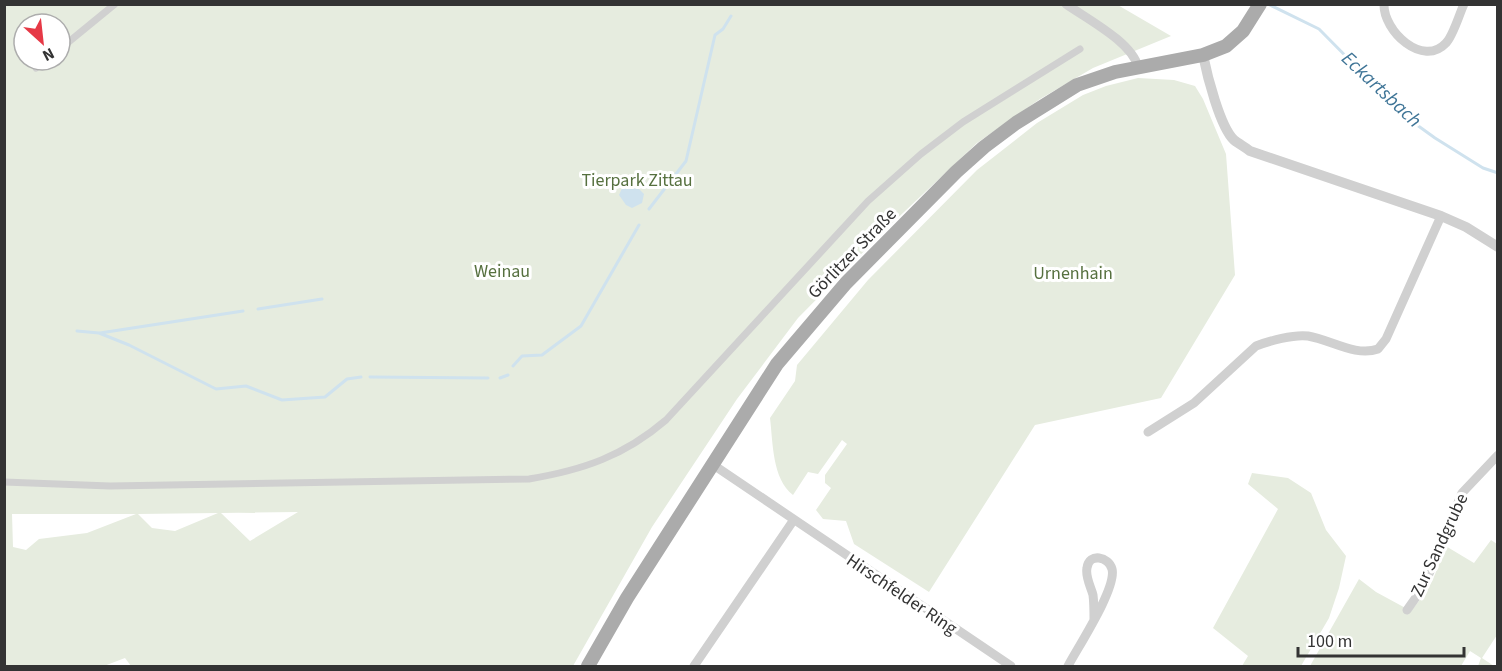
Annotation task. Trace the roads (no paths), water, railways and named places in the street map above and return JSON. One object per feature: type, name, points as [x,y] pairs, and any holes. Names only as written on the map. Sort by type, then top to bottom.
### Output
[{"type":"main road","name":"Görlitzer Straße","points":[[588,666],[627,598],[777,364],[846,283],[956,172],[984,147],[1049,101],[1089,80],[1138,67],[1203,55],[1220,49],[1243,31],[1257,10]]},
{"type":"street","points":[[72,39],[115,4]]},
{"type":"street","points":[[1066,4],[1112,35],[1135,56],[1138,67]]},
{"type":"street","points":[[1384,4],[1384,10],[1396,35],[1421,52],[1431,52],[1446,43],[1464,4]]},
{"type":"street","points":[[4,482],[110,486],[529,479],[569,472],[609,458],[645,438],[666,420],[868,201],[921,154],[963,122],[1080,49]]},
{"type":"street","points":[[1203,55],[1207,75],[1225,126],[1233,139],[1250,150],[1441,216],[1466,227],[1497,247]]},
{"type":"street","points":[[1148,432],[1194,403],[1256,346],[1268,341],[1306,336],[1362,351],[1378,349],[1386,339],[1441,216]]},
{"type":"street","name":"Zur Sandgrube","points":[[1407,610],[1424,586],[1462,493],[1497,455]]},
{"type":"street","name":"Hirschfelder Ring","points":[[712,464],[793,521],[1011,666]]},
{"type":"street","points":[[694,666],[793,521]]},
{"type":"street","points":[[1068,666],[1094,619],[1113,580],[1110,563],[1101,557],[1092,559],[1086,570],[1093,596],[1094,619]]},
{"type":"water","points":[[624,184],[635,185],[644,194],[642,203],[632,208],[626,205],[619,195]]},
{"type":"waterway","name":"Eckartsbach","points":[[1268,4],[1319,29],[1394,105],[1417,125],[1483,168],[1498,173]]},
{"type":"waterway","points":[[649,209],[686,161],[715,35],[723,29],[731,16]]},
{"type":"waterway","points":[[513,366],[522,356],[542,355],[581,326],[639,225]]},
{"type":"waterway","points":[[258,309],[322,299]]},
{"type":"waterway","points":[[100,333],[243,311]]},
{"type":"waterway","points":[[77,331],[99,333],[129,345],[216,389],[246,386],[282,400],[325,397],[347,379],[361,377]]},
{"type":"waterway","points":[[500,378],[508,375]]},
{"type":"waterway","points":[[370,377],[488,378]]},
{"type":"park label","name":"Tierpark Zittau","points":[[637,180]]},
{"type":"park label","name":"Weinau","points":[[502,271]]},
{"type":"park label","name":"Urnenhain","points":[[1073,273]]}]
